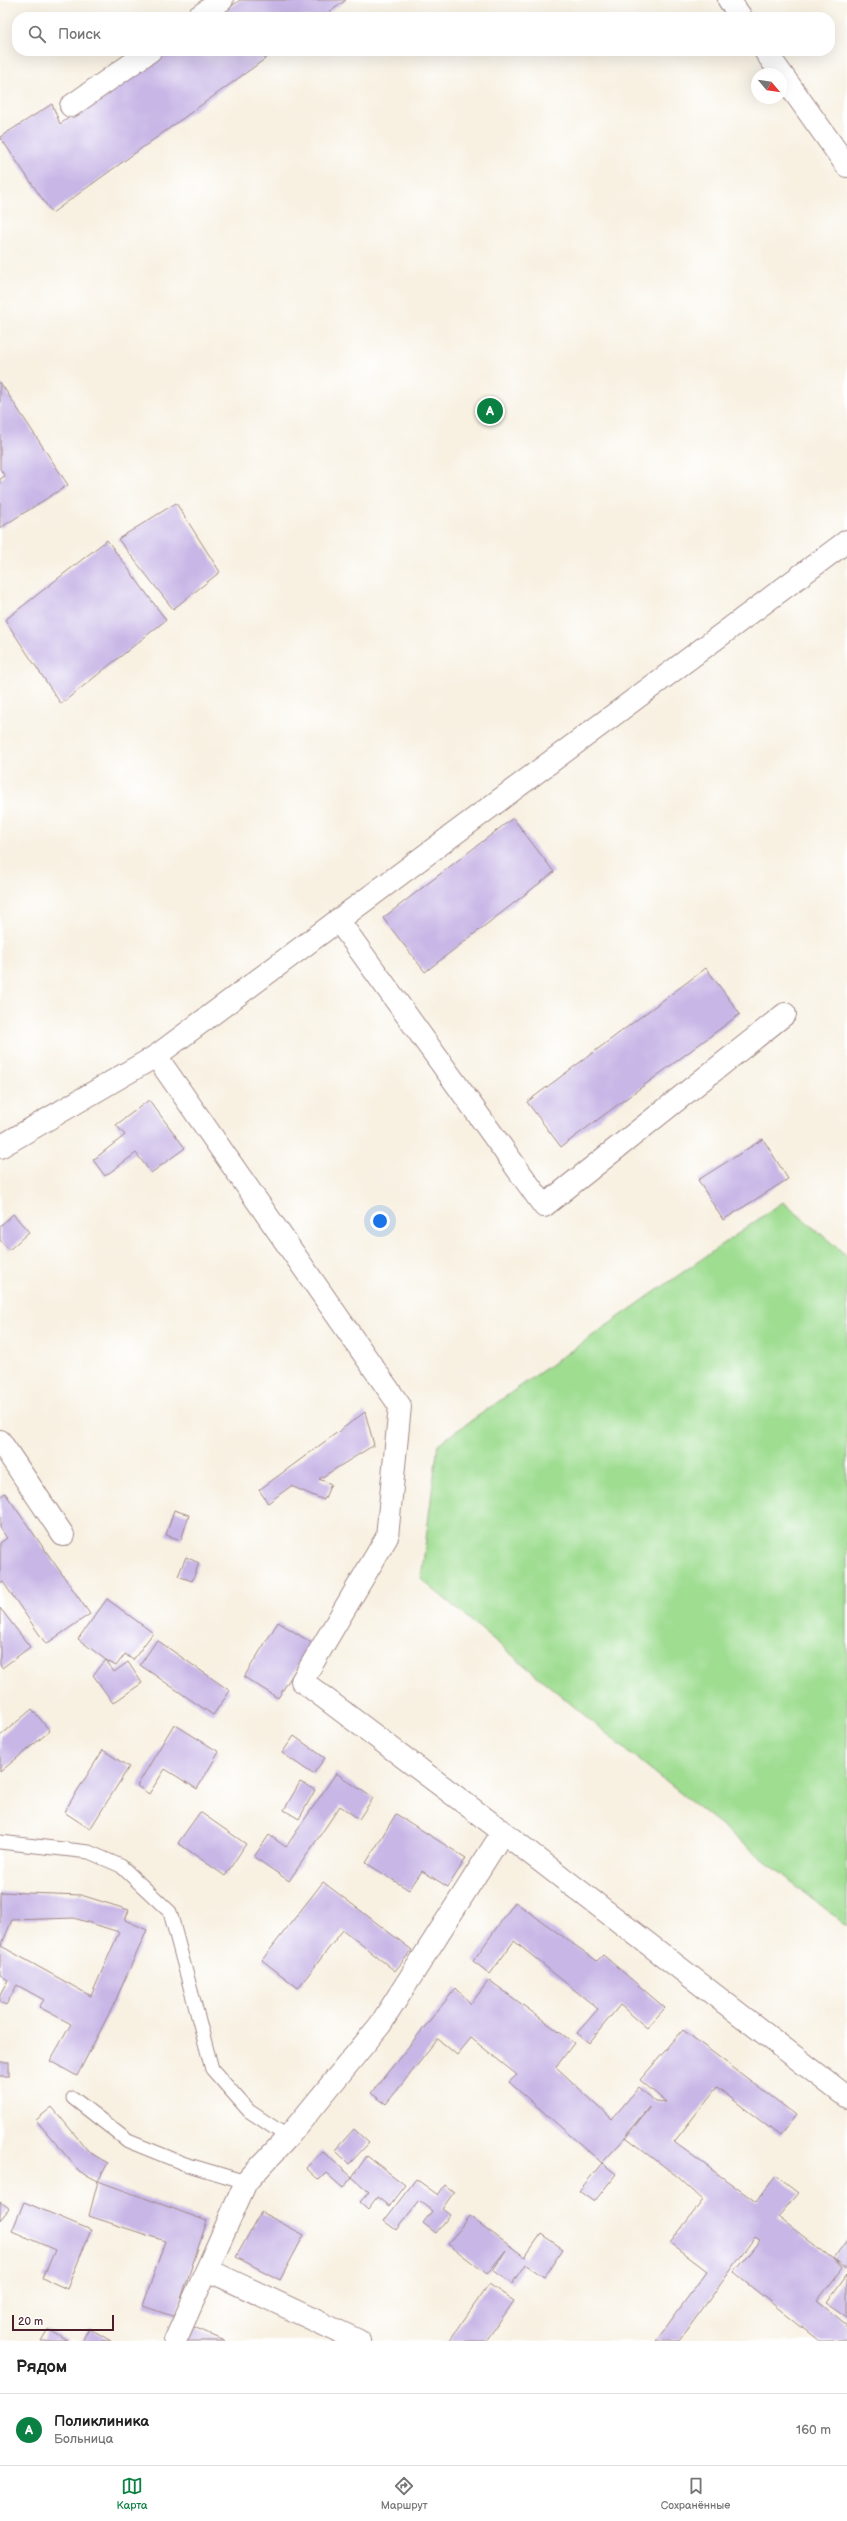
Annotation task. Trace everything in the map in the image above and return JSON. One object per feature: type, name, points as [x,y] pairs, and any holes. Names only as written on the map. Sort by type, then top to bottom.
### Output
[{"type":"street","points":[[205,12],[222,0]]},
{"type":"street","points":[[728,0],[737,12]]},
{"type":"street","points":[[71,106],[143,56]]},
{"type":"street","points":[[769,56],[847,166]]},
{"type":"street","points":[[0,1147],[156,1056],[847,541]]},
{"type":"street","points":[[338,920],[544,1206],[785,1014]]},
{"type":"street","points":[[156,1056],[400,1406],[387,1537],[302,1681],[503,1832],[847,2098]]},
{"type":"street","points":[[0,1441],[63,1535]]},
{"type":"street","points":[[175,2341],[246,2182],[288,2137],[380,2025],[503,1832]]},
{"type":"street","points":[[208,2270],[359,2341]]},
{"type":"lane","points":[[0,1842],[89,1852],[122,1866],[170,1912],[212,2068],[249,2111],[288,2137]]},
{"type":"lane","points":[[73,2098],[128,2141],[185,2164],[246,2182]]},
{"type":"green space","points":[[783,1202],[847,1256],[847,1926],[625,1749],[421,1579],[438,1444]]},
{"type":"building","points":[[240,0],[346,0],[330,12],[223,12]]},
{"type":"building","points":[[159,56],[269,56],[52,213],[0,137],[52,104],[60,124]]},
{"type":"building","points":[[0,382],[68,485],[0,528],[0,479],[5,476],[0,469]]},
{"type":"building","points":[[176,503],[220,572],[173,609],[118,539]]},
{"type":"building","points":[[107,540],[166,620],[61,704],[5,620]]},
{"type":"building","points":[[513,818],[554,872],[425,972],[383,918]]},
{"type":"building","points":[[706,968],[740,1014],[561,1147],[527,1102]]},
{"type":"building","points":[[149,1100],[185,1148],[151,1173],[136,1153],[105,1176],[93,1160],[125,1135],[116,1125]]},
{"type":"building","points":[[763,1139],[788,1179],[723,1220],[698,1180]]},
{"type":"building","points":[[13,1214],[29,1232],[9,1250],[0,1240],[0,1226]]},
{"type":"building","points":[[365,1412],[374,1445],[319,1479],[331,1484],[324,1500],[291,1486],[268,1503],[259,1490]]},
{"type":"building","points":[[5,1493],[90,1614],[46,1644],[3,1582],[0,1584],[0,1543],[7,1538],[0,1528],[0,1497]]},
{"type":"building","points":[[174,1510],[189,1515],[181,1540],[166,1535]]},
{"type":"building","points":[[186,1557],[199,1563],[192,1581],[178,1576]]},
{"type":"building","points":[[107,1599],[153,1633],[133,1660],[125,1654],[116,1666],[78,1639]]},
{"type":"building","points":[[0,1608],[30,1647],[2,1668],[0,1665]]},
{"type":"building","points":[[278,1622],[312,1643],[278,1698],[244,1677]]},
{"type":"building","points":[[157,1640],[230,1691],[213,1715],[140,1665]]},
{"type":"building","points":[[106,1660],[114,1672],[128,1662],[142,1683],[113,1703],[93,1675]]},
{"type":"building","points":[[32,1709],[50,1731],[0,1772],[0,1736]]},
{"type":"building","points":[[174,1724],[219,1752],[197,1789],[165,1769],[149,1794],[137,1786]]},
{"type":"building","points":[[294,1736],[325,1758],[313,1774],[282,1753]]},
{"type":"building","points":[[103,1750],[129,1767],[90,1829],[64,1812]]},
{"type":"building","points":[[336,1773],[373,1798],[359,1819],[340,1806],[289,1881],[254,1857],[269,1835],[286,1847]]},
{"type":"building","points":[[300,1782],[315,1790],[299,1819],[284,1810]]},
{"type":"building","points":[[200,1812],[246,1844],[225,1876],[178,1843]]},
{"type":"building","points":[[396,1814],[466,1858],[448,1887],[422,1871],[409,1890],[366,1863]]},
{"type":"building","points":[[323,1882],[412,1950],[395,1971],[343,1930],[298,1988],[262,1960]]},
{"type":"building","points":[[0,1892],[81,1895],[129,1910],[125,1920],[147,1930],[113,2006],[77,2076],[50,2061],[71,2024],[39,2007],[44,2000],[17,1985],[6,2005],[0,2002],[0,1994],[8,1980],[0,1975]],"holes":[[[74,1918],[119,1932],[91,1996],[1,1946],[12,1920]]]},
{"type":"building","points":[[515,1902],[597,1961],[603,1955],[665,2008],[647,2028],[620,2005],[589,2043],[577,2033],[598,2009],[514,1941],[490,1974],[473,1961]]},
{"type":"building","points":[[489,1980],[574,2043],[556,2067],[612,2119],[639,2087],[655,2101],[666,2102],[640,2080],[683,2030],[796,2115],[780,2136],[717,2087],[674,2142],[756,2202],[776,2176],[798,2193],[778,2217],[833,2259],[842,2269],[817,2301],[847,2325],[847,2341],[819,2341],[734,2273],[760,2240],[755,2237],[679,2341],[656,2341],[707,2271],[670,2243],[703,2200],[678,2177],[626,2137],[602,2163],[509,2082],[517,2075],[471,2038],[457,2055],[438,2039],[386,2104],[371,2093],[456,1988],[471,2004]],"holes":[[[649,2107],[626,2137],[628,2132]]]},
{"type":"building","points":[[0,2062],[9,2062],[9,2076],[0,2076]]},
{"type":"building","points":[[52,2107],[90,2153],[108,2163],[98,2181],[79,2171],[36,2120]]},
{"type":"building","points":[[354,2129],[369,2143],[349,2164],[335,2150]]},
{"type":"building","points":[[322,2151],[352,2177],[343,2188],[326,2173],[319,2180],[306,2168]]},
{"type":"building","points":[[367,2156],[405,2185],[389,2206],[377,2197],[368,2209],[360,2202],[369,2192],[352,2177]]},
{"type":"building","points":[[602,2163],[616,2174],[594,2202],[579,2191]]},
{"type":"building","points":[[416,2179],[438,2195],[445,2185],[454,2192],[442,2209],[450,2215],[436,2233],[423,2223],[432,2211],[419,2201],[396,2230],[384,2221]]},
{"type":"building","points":[[98,2181],[207,2221],[175,2317],[143,2306],[165,2241],[89,2216]]},
{"type":"building","points":[[0,2202],[9,2209],[0,2220]]},
{"type":"building","points":[[24,2202],[91,2230],[67,2289],[43,2278],[55,2250],[12,2231]]},
{"type":"building","points":[[261,2212],[304,2235],[280,2280],[236,2257]]},
{"type":"building","points":[[469,2216],[525,2257],[541,2234],[563,2249],[544,2277],[525,2264],[512,2284],[493,2270],[506,2250],[487,2274],[448,2244]]},
{"type":"building","points":[[847,2240],[847,2270],[833,2259]]},
{"type":"building","points":[[847,2275],[847,2317],[827,2303]]},
{"type":"building","points":[[489,2284],[514,2301],[486,2341],[449,2341]]},
{"type":"building","points":[[193,2327],[225,2341],[187,2341]]},
{"type":"building","points":[[89,2328],[111,2341],[82,2341]]},
{"type":"building","points":[[48,2329],[68,2341],[41,2341]]},
{"type":"place","name":"Поликлиника","points":[[490,411]]}]
